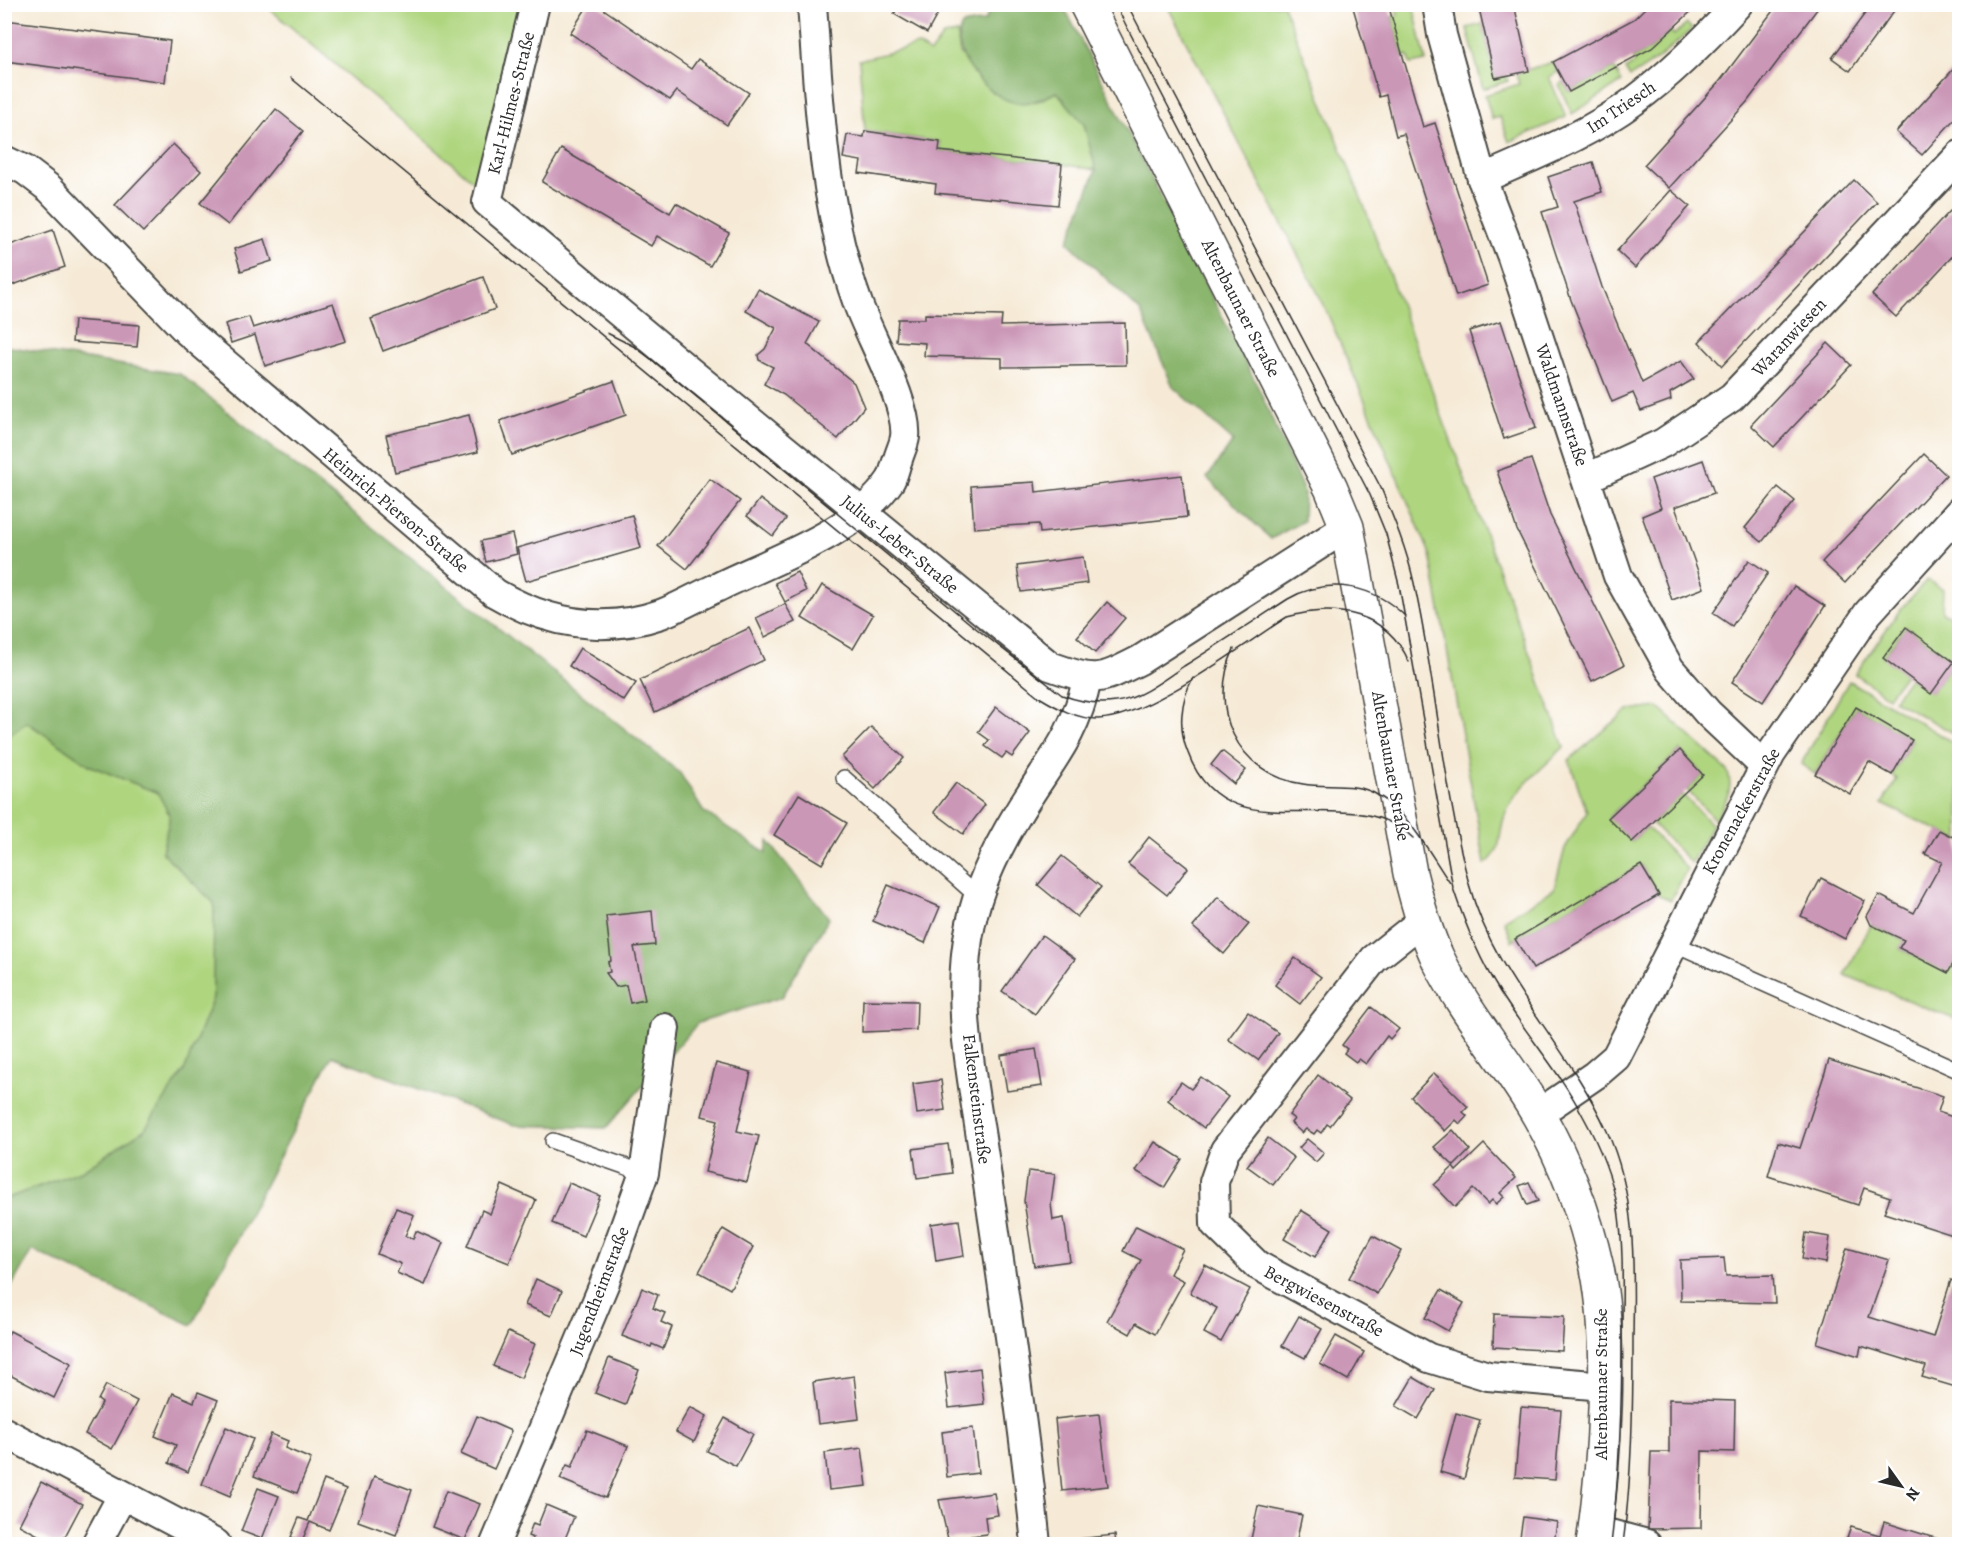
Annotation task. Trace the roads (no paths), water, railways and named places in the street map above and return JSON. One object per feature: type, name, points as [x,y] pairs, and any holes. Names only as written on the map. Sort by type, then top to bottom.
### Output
[{"type":"main road","name":"Altenbaunaer Straße","points":[[1086,4],[1324,472],[1347,527],[1410,873],[1422,921],[1438,959],[1538,1114],[1568,1171],[1597,1269],[1604,1328],[1601,1473],[1594,1537]]},
{"type":"street","name":"Karl-Hilmes-Straße","points":[[487,202],[535,4]]},
{"type":"street","name":"Heinrich-Pierson-Straße","points":[[4,160],[25,170],[50,189],[169,314],[262,397],[495,593],[522,609],[551,620],[590,624],[626,622],[661,614],[834,531],[861,512],[891,480],[905,436],[897,394],[856,300],[838,228],[830,190],[812,4]]},
{"type":"street","name":"Waldmannstraße","points":[[1437,4],[1442,35],[1482,179],[1512,257],[1618,576],[1670,669],[1708,713],[1763,765]]},
{"type":"street","name":"Im Triesch","points":[[1482,179],[1576,136],[1632,102],[1694,52],[1738,4]]},
{"type":"street","name":"Waranwiesen","points":[[1587,478],[1663,443],[1732,397],[1959,155]]},
{"type":"street","name":"Julius-Leber-Straße","points":[[487,202],[1050,666],[1087,679]]},
{"type":"street","name":"Kronenackerstraße","points":[[1538,1114],[1595,1075],[1616,1057],[1763,765],[1868,614],[1959,512]]},
{"type":"street","points":[[1087,679],[1110,676],[1140,660],[1347,527]]},
{"type":"street","name":"Falkensteinstraße","points":[[1036,1545],[969,1051],[963,979],[971,922],[987,870],[1018,814],[1067,739],[1082,705],[1087,679]]},
{"type":"street","name":"Bergwiesenstraße","points":[[1422,921],[1374,959],[1225,1150],[1214,1182],[1215,1224],[1257,1265],[1429,1358],[1488,1376],[1604,1386]]},
{"type":"street","name":"Jugendheimstraße","points":[[495,1545],[605,1282],[644,1173],[665,1028]]},
{"type":"street","points":[[4,1432],[216,1545]]},
{"type":"street","points":[[96,1545],[122,1496]]},
{"type":"street","points":[[1594,1537],[1642,1544]]},
{"type":"lane","points":[[844,778],[978,897]]},
{"type":"lane","points":[[1673,943],[1959,1071]]},
{"type":"lane","points":[[553,1141],[644,1173]]},
{"type":"tram line","points":[[1115,4],[1370,495],[1386,534],[1399,585],[1453,888],[1473,941],[1492,980],[1574,1100],[1609,1173],[1618,1209],[1622,1270],[1620,1438],[1611,1544]]},
{"type":"tram line","points":[[1127,4],[1381,488],[1404,547],[1414,583],[1460,847],[1469,884],[1481,918],[1513,981],[1591,1099],[1617,1156],[1629,1207],[1634,1286],[1631,1442],[1623,1544]]},
{"type":"tram line","points":[[291,78],[1039,697],[1053,705],[1090,719],[1119,715],[1143,707],[1195,678],[1287,617],[1305,613],[1341,612],[1374,622],[1400,645],[1409,662]]},
{"type":"tram line","points":[[607,333],[635,347],[651,359],[973,626],[1062,695],[1095,703],[1116,702],[1134,697],[1288,599],[1319,588],[1335,586],[1365,591],[1380,597],[1406,617]]},
{"type":"tram line","points":[[1234,649],[1226,671],[1224,693],[1226,715],[1233,734],[1245,752],[1260,767],[1280,778],[1303,784],[1348,786],[1374,793],[1398,810],[1408,821],[1450,883]]},
{"type":"tram line","points":[[1193,678],[1183,706],[1183,734],[1188,753],[1206,785],[1230,802],[1259,810],[1356,813],[1386,821],[1413,838]]}]
